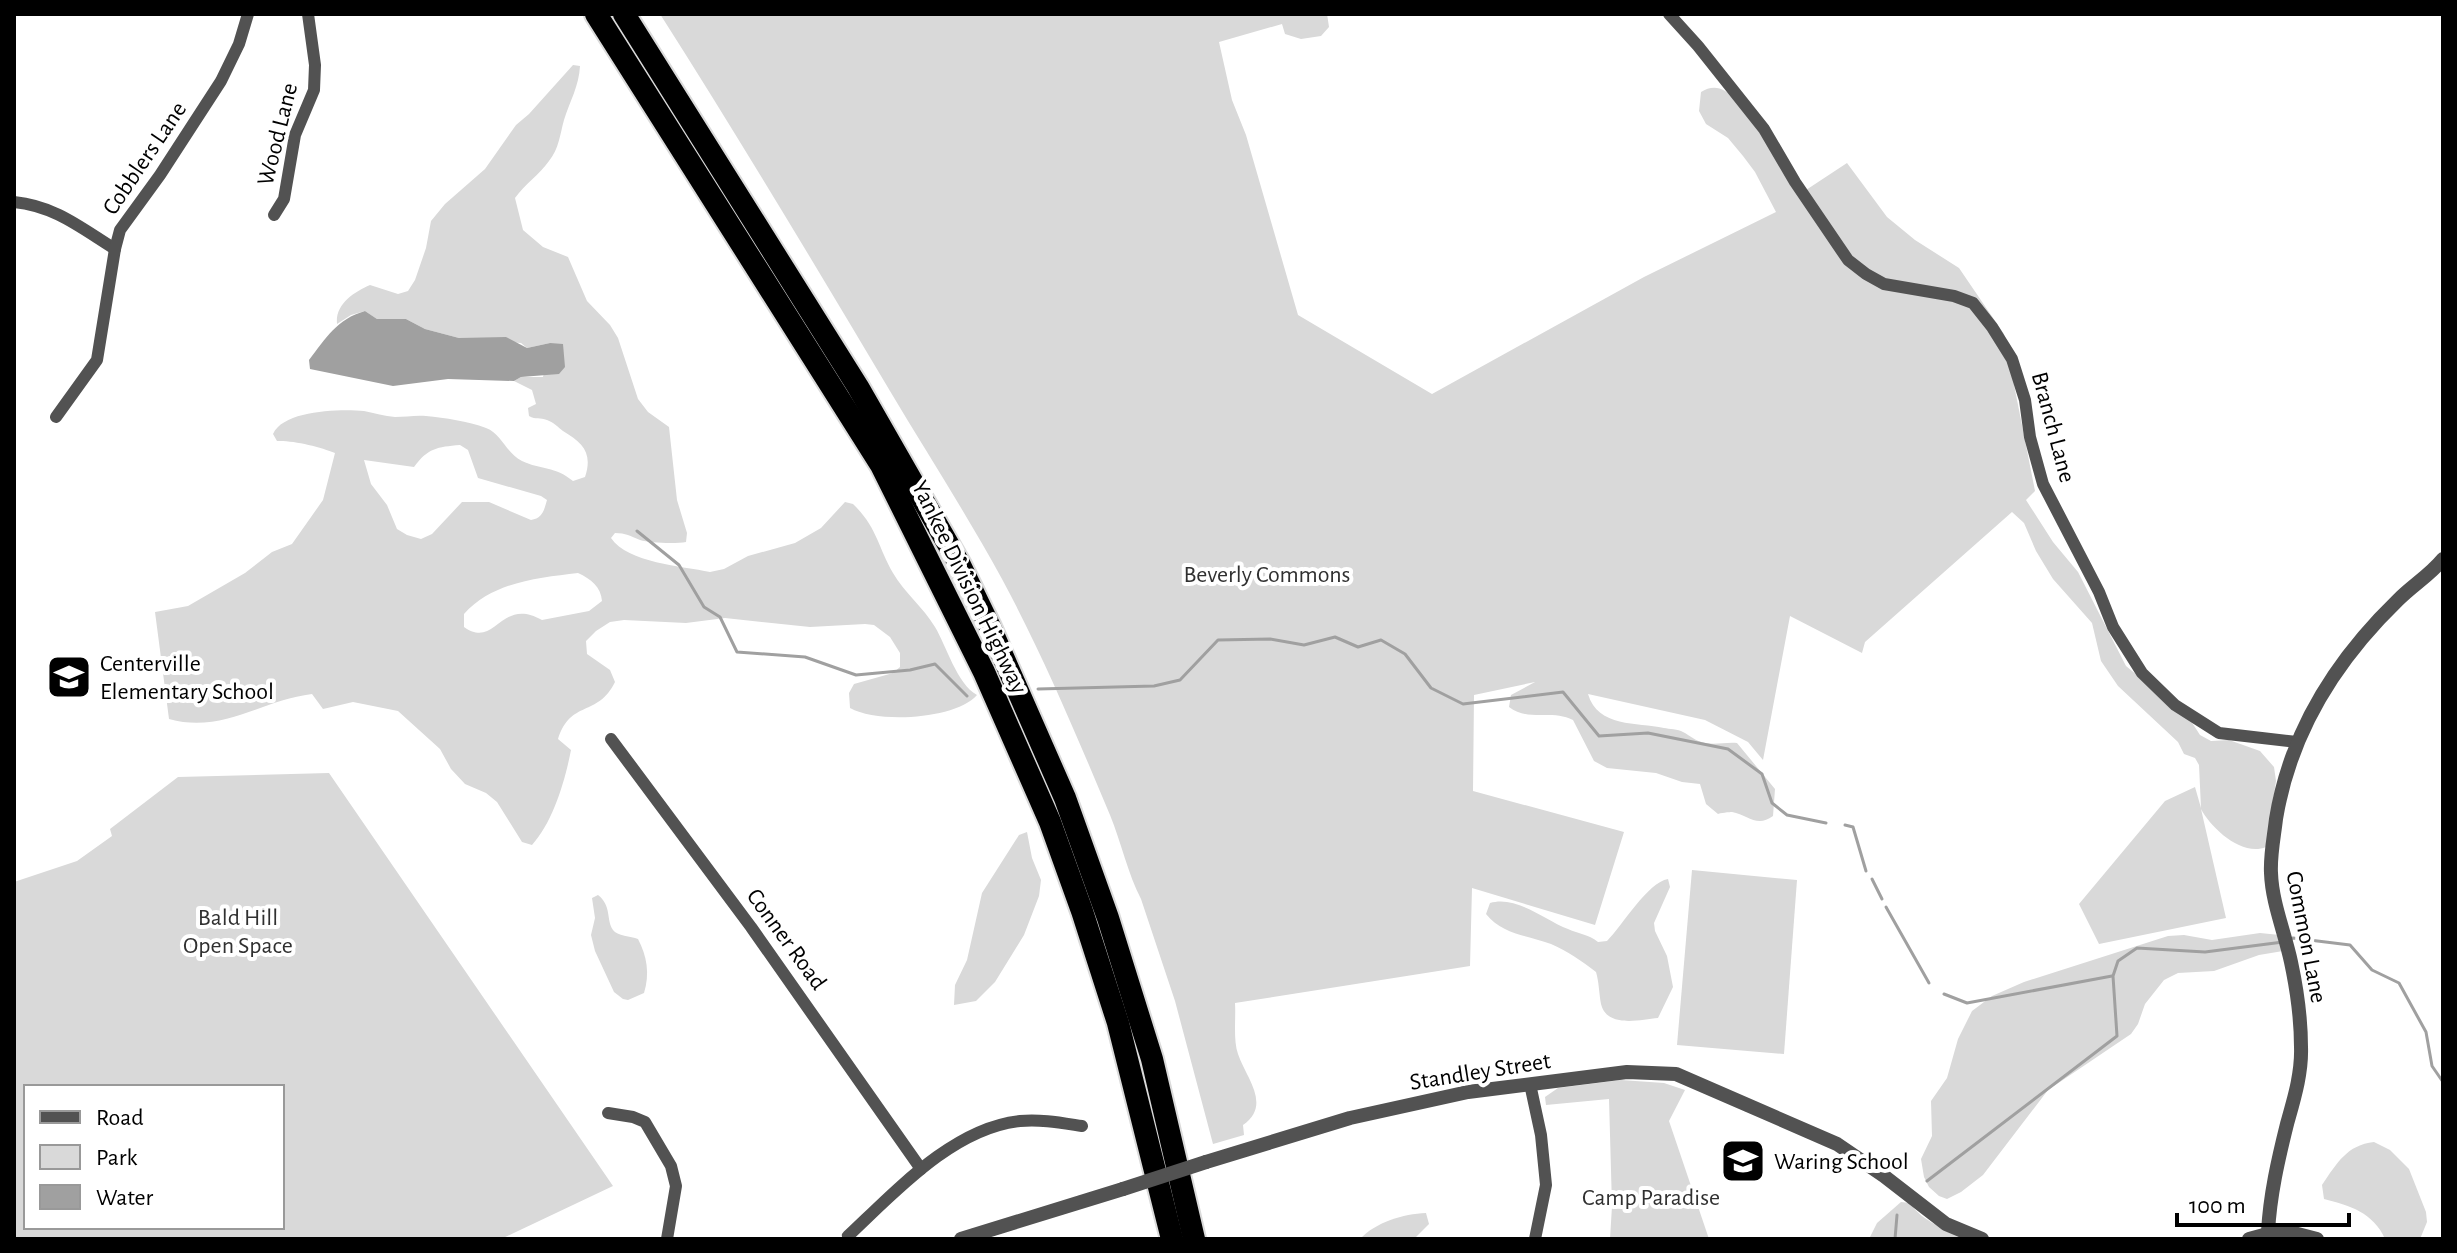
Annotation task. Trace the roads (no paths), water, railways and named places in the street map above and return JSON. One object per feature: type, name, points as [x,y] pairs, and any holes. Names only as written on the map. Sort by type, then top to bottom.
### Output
[{"type":"highway","name":"Yankee Division Highway","points":[[596,14],[881,465],[984,672],[1050,822],[1082,911],[1118,1023],[1172,1239]]},
{"type":"highway","name":"Yankee Division Highway","points":[[624,14],[866,399],[960,565],[990,627],[1065,798],[1108,918],[1152,1059],[1194,1239]]},
{"type":"street","name":"Cobblers Lane","points":[[56,417],[97,360],[120,230],[221,81],[239,44],[248,14]]},
{"type":"street","name":"Wood Lane","points":[[274,215],[284,199],[295,135],[314,90],[315,65],[308,14]]},
{"type":"street","name":"Branch Lane","points":[[1669,14],[1764,129],[1795,182],[1848,260],[1884,284],[1954,296],[1973,303],[1992,327],[2012,359],[2025,400],[2030,437],[2043,484],[2099,592],[2113,627],[2142,673],[2175,705],[2219,733],[2297,742]]},
{"type":"street","points":[[14,202],[44,207],[115,249]]},
{"type":"street","name":"Common Lane","points":[[2268,1232],[2270,1202],[2302,1050],[2298,1002],[2273,893],[2271,853],[2280,796],[2311,710],[2356,647],[2400,598],[2443,559]]},
{"type":"street","name":"Conner Road","points":[[611,739],[751,927],[921,1169]]},
{"type":"street","name":"Standley Street","points":[[961,1239],[1363,1115],[1468,1092],[1627,1072],[1676,1074],[1837,1144],[1946,1224],[1982,1239]]},
{"type":"street","points":[[1530,1084],[1541,1135],[1546,1185],[1535,1239]]},
{"type":"street","points":[[608,1113],[645,1122],[671,1166],[676,1186],[667,1239]]},
{"type":"street","points":[[848,1238],[921,1169],[953,1146],[999,1124],[1037,1120],[1082,1126]]},
{"type":"street","points":[[2249,1239],[2282,1230],[2317,1239]]},
{"type":"water","points":[[365,311],[377,319],[406,319],[425,329],[459,338],[506,337],[527,348],[550,343],[563,344],[565,367],[559,374],[521,377],[514,381],[448,379],[393,386],[310,369],[309,360],[333,330],[355,314]]},
{"type":"waterway","points":[[637,531],[679,565],[704,607],[720,617],[737,652],[805,657],[856,675],[910,670],[935,664],[967,696]]},
{"type":"waterway","points":[[1038,689],[1154,686],[1180,680],[1218,640],[1270,639],[1304,645],[1335,637],[1358,647],[1381,640],[1405,654],[1431,688],[1463,704],[1563,692],[1599,736],[1648,733],[1728,749],[1762,774],[1772,803],[1787,815],[1826,823]]},
{"type":"waterway","points":[[1845,825],[1853,827],[1866,871]]},
{"type":"waterway","points":[[1872,879],[1882,899]]},
{"type":"waterway","points":[[1886,907],[1929,983]]},
{"type":"waterway","points":[[2290,939],[2350,945],[2372,970],[2399,983],[2426,1032],[2432,1066],[2443,1082]]},
{"type":"waterway","points":[[1927,1181],[2117,1036],[2113,976],[2118,961],[2137,948],[2205,952],[2283,942]]},
{"type":"waterway","points":[[1944,994],[1967,1003],[2112,976]]},
{"type":"waterway","points":[[1895,1239],[1897,1215]]},
{"type":"place","name":"Centerville Elementary School","points":[[69,677]]},
{"type":"place","name":"Waring School","points":[[1743,1161]]},
{"type":"park label","name":"Beverly Commons","points":[[1267,574]]},
{"type":"park label","name":"Bald Hill Open Space","points":[[238,931]]},
{"type":"park label","name":"Camp Paradise","points":[[1651,1197]]}]
